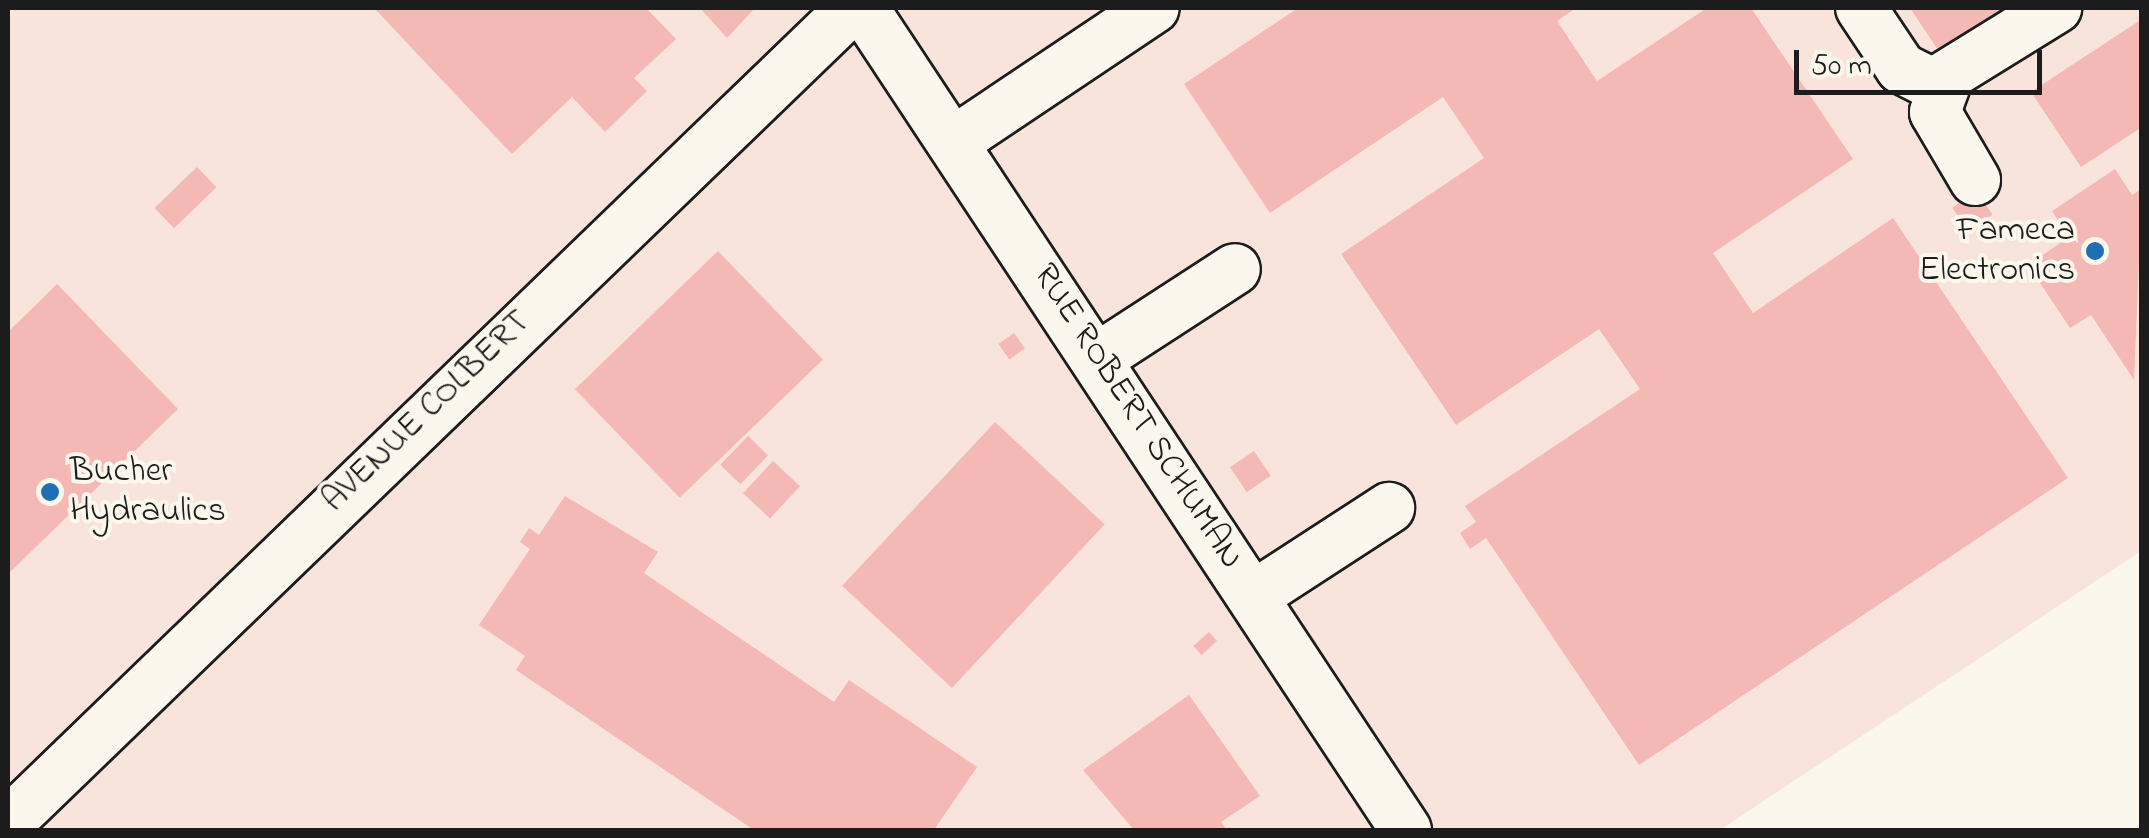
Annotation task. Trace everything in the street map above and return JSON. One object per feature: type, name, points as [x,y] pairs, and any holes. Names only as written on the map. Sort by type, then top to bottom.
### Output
[{"type":"street","name":"AVENUE COLBERT","points":[[8,823],[852,8]]},
{"type":"street","name":"RUE ROBERT SCHUMAN","points":[[863,8],[1255,595],[1406,830]]},
{"type":"street","points":[[955,141],[1154,8]]},
{"type":"street","points":[[1862,8],[1901,68],[1921,82],[1946,82],[2056,8]]},
{"type":"street","points":[[1946,82],[1935,112],[1975,180]]},
{"type":"street","points":[[1098,358],[1235,269]]},
{"type":"street","points":[[1255,595],[1389,508]]},
{"type":"shaded area","points":[[8,8],[2141,8],[2141,551],[1720,830],[8,830]]},
{"type":"building","points":[[374,8],[646,8],[676,39],[634,78],[647,91],[605,132],[572,97],[512,154]]},
{"type":"building","points":[[700,8],[755,8],[727,38]]},
{"type":"building","points":[[1298,8],[1576,8],[1557,21],[1597,81],[1707,8],[1751,8],[1853,159],[1713,253],[1753,313],[1893,218],[2068,478],[1639,765],[1486,538],[1470,549],[1460,533],[1476,522],[1465,506],[1640,389],[1599,329],[1456,425],[1341,254],[1484,158],[1443,97],[1270,213],[1184,84]]},
{"type":"building","points":[[1910,8],[2020,8],[1944,59]]},
{"type":"building","points":[[2142,19],[2142,127],[2081,167],[2031,92]]},
{"type":"building","points":[[197,167],[216,187],[174,228],[155,208]]},
{"type":"building","name":"Fameca Electronics","points":[[2115,169],[2132,195],[2142,189],[2134,380],[2091,315],[2070,328],[2028,265],[2069,237],[2052,211]]},
{"type":"building","points":[[1976,191],[1993,215],[1969,231],[1952,208]]},
{"type":"building","points":[[718,251],[823,360],[680,498],[575,389]]},
{"type":"building","name":"Bucher Hydraulics","points":[[57,284],[178,409],[8,574],[8,332]]},
{"type":"building","points":[[1014,333],[1025,349],[1009,359],[998,344]]},
{"type":"building","points":[[995,422],[1105,524],[952,688],[842,586]]},
{"type":"building","points":[[748,436],[768,455],[740,484],[720,465]]},
{"type":"building","points":[[1254,451],[1271,476],[1247,492],[1230,467]]},
{"type":"building","points":[[773,461],[800,486],[770,518],[743,493]]},
{"type":"building","points":[[565,496],[658,552],[644,573],[834,702],[849,680],[977,767],[934,830],[754,830],[516,670],[525,656],[479,625],[530,549],[520,542],[529,528],[539,535]]},
{"type":"building","points":[[1209,632],[1217,641],[1201,655],[1193,646]]},
{"type":"building","points":[[1189,695],[1260,796],[1221,822],[1227,830],[1134,830],[1083,770]]},
{"type":"place","name":"Fameca Electronics","points":[[2095,251]]},
{"type":"place","name":"Bucher Hydraulics","points":[[50,492]]}]
